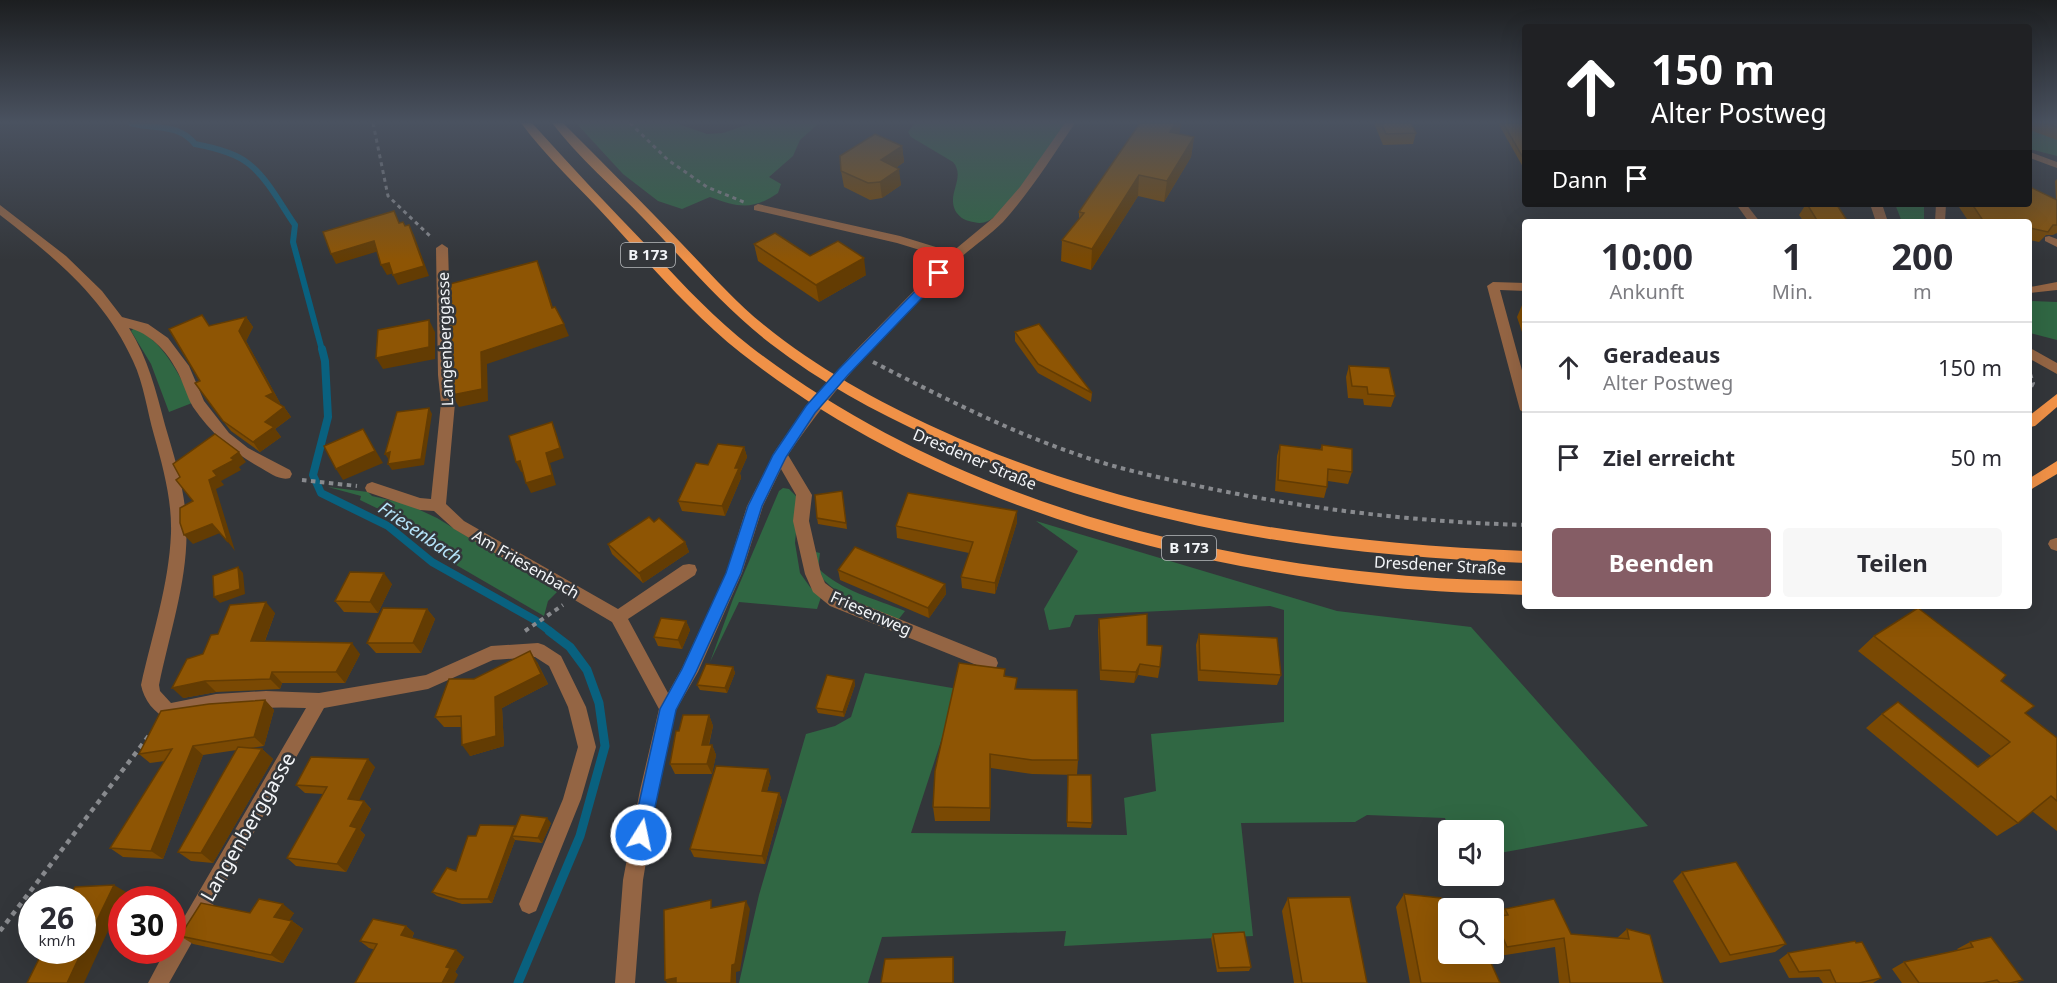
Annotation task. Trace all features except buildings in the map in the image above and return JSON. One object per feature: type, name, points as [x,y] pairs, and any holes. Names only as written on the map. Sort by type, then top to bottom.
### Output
[{"type":"main road","name":"Dresdener Straße","points":[[569,169],[707,317],[781,377],[871,433],[987,486],[1108,528],[1219,555],[1370,579],[1447,586],[1522,588]]},
{"type":"main road","name":"B 173","points":[[602,169],[759,328],[800,358],[881,408],[935,435],[997,461],[1094,495],[1174,517],[1312,542],[1398,552],[1522,557]]},
{"type":"main road","points":[[2032,420],[2057,399]]},
{"type":"main road","points":[[2032,484],[2057,466]]},
{"type":"street","points":[[625,983],[633,880],[649,790],[668,709],[688,672],[734,573],[755,506],[780,455],[811,410],[843,372],[954,257],[997,221],[1038,169]]},
{"type":"street","points":[[758,208],[843,226],[954,257]]},
{"type":"street","points":[[0,209],[49,247],[97,290],[120,321],[140,363],[175,482],[178,544],[171,596],[150,685],[152,695],[168,711],[216,702],[266,699],[319,701],[428,682],[491,653],[538,650],[555,660],[577,707],[587,747],[572,799],[529,904]]},
{"type":"street","name":"Langenberggasse","points":[[438,506],[448,403],[445,375],[442,248]]},
{"type":"street","points":[[120,321],[143,327],[163,341],[182,366],[198,403],[224,437],[243,452],[291,477]]},
{"type":"street","points":[[2032,354],[2057,369]]},
{"type":"street","name":"Friesenweg","points":[[780,455],[804,495],[801,520],[813,574],[819,587],[836,601],[990,663]]},
{"type":"street","points":[[372,488],[420,504],[438,506]]},
{"type":"street","name":"Am Friesenbach","points":[[438,506],[459,525],[618,617]]},
{"type":"street","points":[[668,709],[618,617],[689,570]]},
{"type":"street","name":"Langenberggasse","points":[[158,983],[319,701]]},
{"type":"lane","points":[[1743,207],[1753,219]]},
{"type":"lane","points":[[2032,290],[2048,289],[2057,285]]},
{"type":"lane","points":[[1522,287],[1493,286],[1522,395]]},
{"type":"path","points":[[382,169],[388,196],[442,248]]},
{"type":"path","points":[[681,169],[707,187],[758,208]]},
{"type":"path","points":[[859,355],[982,416],[1067,452],[1138,472],[1255,499],[1356,514],[1418,521],[1522,525]]},
{"type":"path","points":[[291,477],[372,488]]},
{"type":"path","points":[[523,632],[558,609]]},
{"type":"path","points":[[0,931],[168,711]]},
{"type":"green space","points":[[618,169],[778,169],[769,177],[781,184],[778,193],[760,203],[745,206],[710,197],[682,209],[658,201]]},
{"type":"green space","points":[[956,169],[1035,169],[1008,204],[997,215],[983,223],[965,220],[956,212],[953,197],[958,173]]},
{"type":"green space","points":[[1896,207],[1924,207],[1924,219],[1901,219]]},
{"type":"green space","points":[[2032,301],[2057,302],[2057,340],[2032,334]]},
{"type":"green space","points":[[134,328],[153,340],[168,357],[191,397],[192,403],[169,412],[151,364],[131,331]]},
{"type":"green space","points":[[328,487],[368,492],[372,496],[407,504],[437,518],[557,592],[548,601],[544,616],[451,562],[424,536],[391,515],[360,500],[361,496]]},
{"type":"green space","points":[[783,488],[789,489],[796,496],[798,510],[795,543],[800,573],[821,597],[817,609],[739,602],[710,662],[733,599],[779,491]]},
{"type":"green space","points":[[1036,521],[1337,611],[1471,627],[1648,826],[1504,852],[1504,820],[1446,820],[1445,818],[1367,815],[1355,822],[1241,823],[1253,936],[1064,946],[1066,931],[882,937],[868,983],[739,983],[759,895],[806,734],[835,726],[851,717],[865,673],[958,689],[911,833],[1127,835],[1124,798],[1156,791],[1151,734],[1284,722],[1284,610],[1270,606],[1075,615],[1070,627],[1049,630],[1044,609],[1078,551]]},
{"type":"green space","points":[[816,552],[820,553],[818,568],[837,583],[905,611],[898,620],[864,606],[839,592],[820,576],[816,567]]},
{"type":"waterway","name":"Friesenbach","points":[[255,169],[295,225],[293,242],[322,350]]},
{"type":"waterway","name":"Friesenbach","points":[[322,349],[325,361],[328,417],[313,475],[321,493],[388,526],[432,562],[535,620],[551,632]]},
{"type":"waterway","name":"Friesenbach","points":[[518,983],[580,836],[605,746],[599,703],[587,670],[570,647],[549,631]]},
{"type":"route","points":[[641,835],[668,709],[688,672],[734,573],[755,506],[780,455],[811,410],[843,372],[939,273]]}]
